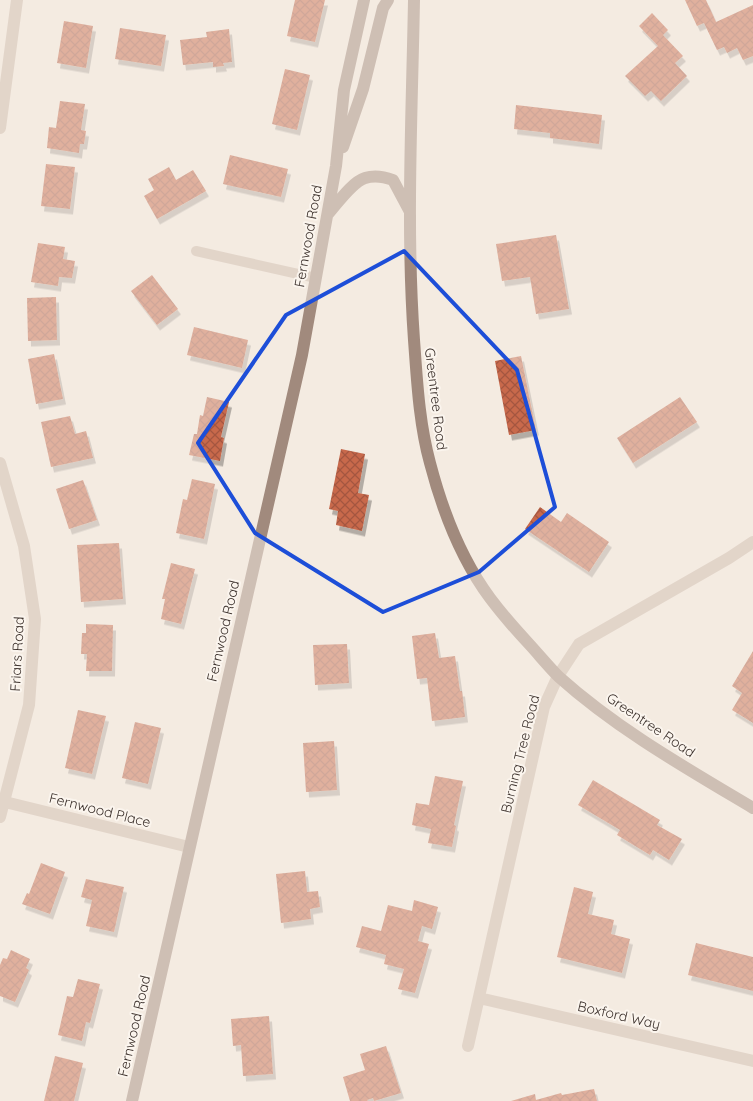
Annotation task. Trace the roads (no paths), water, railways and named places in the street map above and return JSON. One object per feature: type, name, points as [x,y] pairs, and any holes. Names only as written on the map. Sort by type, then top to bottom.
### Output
[{"type":"main road","name":"Fernwood Road","points":[[132,1101],[302,355],[336,166],[344,90],[364,0]]},
{"type":"main road","name":"Fernwood Road","points":[[336,166],[363,89],[381,14],[388,0]]},
{"type":"main road","name":"Greentree Road","points":[[414,0],[410,212],[411,300],[416,368],[421,419],[429,461],[454,533],[470,566],[489,596],[558,676],[606,716],[753,808]]},
{"type":"main road","points":[[328,214],[351,188],[365,178],[383,177],[393,180],[410,212]]},
{"type":"street","points":[[0,128],[17,0]]},
{"type":"street","name":"Friars Road","points":[[0,463],[24,546],[35,619],[29,705],[0,817]]},
{"type":"street","name":"Burning Tree Road","points":[[468,1046],[544,707],[558,676],[578,644],[729,558],[753,542]]},
{"type":"street","name":"Fernwood Place","points":[[5,802],[189,847]]},
{"type":"street","name":"Boxford Way","points":[[479,998],[753,1061]]},
{"type":"lane","points":[[196,251],[316,278]]}]
